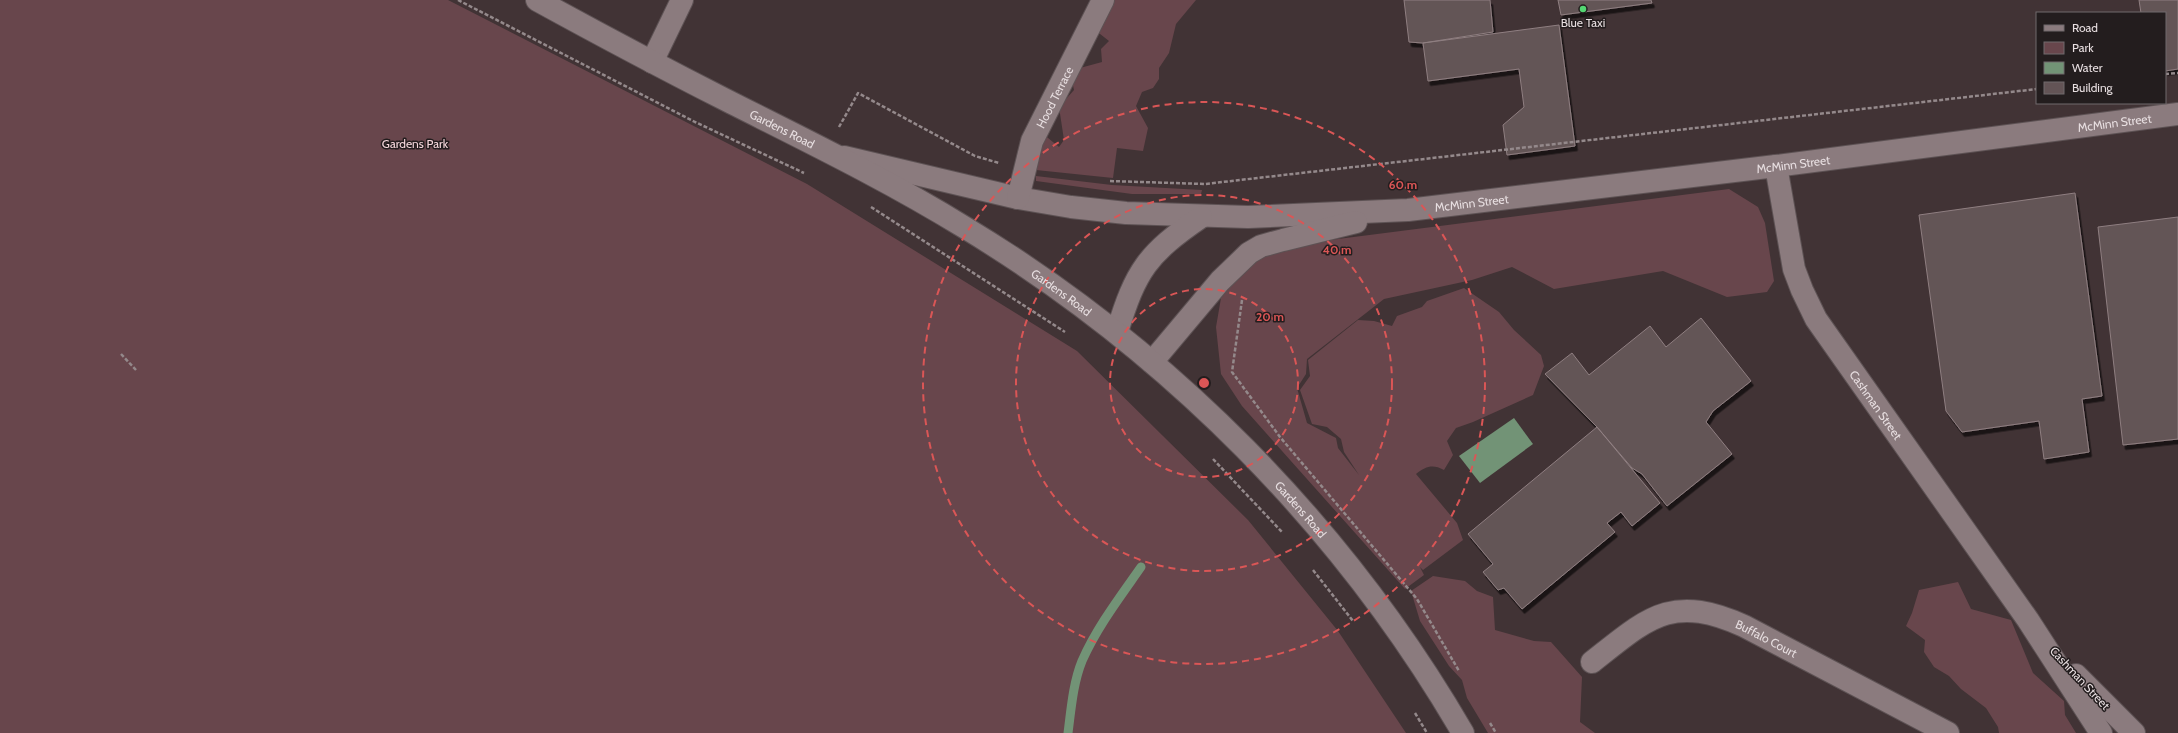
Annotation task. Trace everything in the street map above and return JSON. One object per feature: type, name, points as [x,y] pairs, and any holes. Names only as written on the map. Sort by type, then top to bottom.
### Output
[{"type":"street","name":"Gardens Road","points":[[537,0],[652,62],[839,156],[964,227],[1048,282],[1117,332],[1152,362],[1262,464],[1306,513],[1398,629],[1463,733]]},
{"type":"street","points":[[652,62],[682,0]]},
{"type":"street","name":"Hood Terrace","points":[[1018,198],[1032,141],[1103,0]]},
{"type":"street","name":"McMinn Street","points":[[1408,210],[1776,166],[2178,114]]},
{"type":"street","points":[[839,156],[1018,198],[1126,213],[1248,218],[1408,210]]},
{"type":"street","name":"Cashman Street","points":[[1776,166],[1794,269],[1816,319],[2028,620],[2101,733]]},
{"type":"street","points":[[1152,362],[1220,281],[1249,253],[1261,246],[1283,240],[1408,210]]},
{"type":"street","points":[[1117,332],[1125,304],[1144,265],[1173,236],[1201,217]]},
{"type":"street","name":"Buffalo Court","points":[[1592,662],[1640,624],[1654,617],[1672,611],[1704,613],[1724,617],[1744,626],[1946,731]]},
{"type":"street","name":"Cashman Street","points":[[2028,620],[2088,688],[2134,733]]},
{"type":"path","points":[[458,0],[695,122],[811,176]]},
{"type":"path","points":[[2166,74],[2178,73]]},
{"type":"path","points":[[1105,181],[1205,184],[2036,89]]},
{"type":"path","points":[[858,93],[975,156],[1003,164]]},
{"type":"path","points":[[1205,184],[1208,192]]},
{"type":"path","points":[[868,206],[1068,334]]},
{"type":"path","points":[[1242,293],[1232,372],[1280,437],[1417,599],[1460,673]]},
{"type":"path","points":[[121,354],[136,370]]},
{"type":"path","points":[[1212,458],[1286,537]]},
{"type":"path","points":[[1311,567],[1354,623]]},
{"type":"path","points":[[1412,706],[1428,733]]},
{"type":"path","points":[[1488,720],[1496,733]]},
{"type":"green space","name":"Gardens Park","points":[[0,0],[448,0],[807,184],[1077,351],[1248,520],[1338,631],[1406,733],[0,733]]},
{"type":"green space","points":[[1113,0],[1196,0],[1176,24],[1169,53],[1159,68],[1159,79],[1153,88],[1142,92],[1136,106],[1148,128],[1143,151],[1117,148],[1113,178],[1036,170],[1042,133],[1059,147],[1064,140],[1059,107],[1074,90],[1071,77],[1080,68],[1102,62],[1101,49],[1109,41],[1095,30]]},
{"type":"green space","points":[[1036,176],[1112,185],[1202,190],[1201,194],[1132,194],[1036,181]]},
{"type":"green space","points":[[1729,189],[1758,207],[1765,223],[1774,281],[1767,292],[1727,297],[1663,271],[1554,289],[1512,267],[1472,280],[1384,299],[1307,359],[1306,374],[1297,388],[1307,423],[1336,438],[1338,448],[1359,475],[1344,452],[1341,439],[1327,427],[1312,424],[1300,390],[1310,376],[1308,360],[1358,320],[1374,321],[1392,326],[1397,316],[1422,307],[1427,301],[1464,288],[1499,312],[1514,330],[1541,355],[1544,366],[1533,395],[1456,428],[1447,441],[1453,455],[1444,470],[1436,467],[1430,467],[1423,469],[1416,474],[1457,523],[1463,540],[1423,570],[1420,567],[1424,575],[1405,589],[1242,406],[1221,374],[1216,327],[1221,298],[1244,270],[1268,254],[1291,245]]},
{"type":"green space","points":[[1433,576],[1465,581],[1477,591],[1493,597],[1495,630],[1534,641],[1551,642],[1582,677],[1580,722],[1595,733],[1488,733],[1467,698],[1462,680],[1449,666],[1420,621],[1411,591]]},
{"type":"green space","points":[[1958,582],[1971,609],[2011,620],[2033,673],[2064,701],[2065,715],[2076,733],[1999,733],[1998,727],[1986,708],[1961,689],[1949,676],[1934,667],[1924,652],[1925,640],[1906,626],[1912,613],[1919,590]]},
{"type":"water","points":[[1514,418],[1533,444],[1480,483],[1459,456]]},
{"type":"building","points":[[1404,0],[1490,0],[1493,32],[1423,43],[1409,42]]},
{"type":"building","name":"Blue Taxi","points":[[1558,0],[1651,0],[1652,3],[1561,15]]},
{"type":"building","points":[[2139,0],[2178,0],[2178,69],[2166,71],[2166,12],[2141,12]]},
{"type":"building","points":[[1559,25],[1575,146],[1507,155],[1503,125],[1524,107],[1519,69],[1428,81],[1423,43]]},
{"type":"building","points":[[2075,193],[2102,396],[2082,399],[2089,452],[2044,459],[2039,421],[1962,432],[1946,411],[1919,215]]},
{"type":"building","points":[[2178,217],[2178,439],[2123,445],[2098,227]]},
{"type":"building","points":[[1701,318],[1751,381],[1713,411],[1706,422],[1732,454],[1667,506],[1642,474],[1632,468],[1597,427],[1545,374],[1572,353],[1589,375],[1650,326],[1666,347]]},
{"type":"building","points":[[1597,427],[1660,503],[1632,526],[1621,512],[1607,523],[1615,532],[1522,609],[1504,588],[1498,590],[1483,572],[1493,564],[1468,534]]},
{"type":"waterway","points":[[1068,733],[1074,687],[1082,661],[1102,624],[1141,567]]},
{"type":"place","name":"Blue Taxi","points":[[1583,9]]}]
